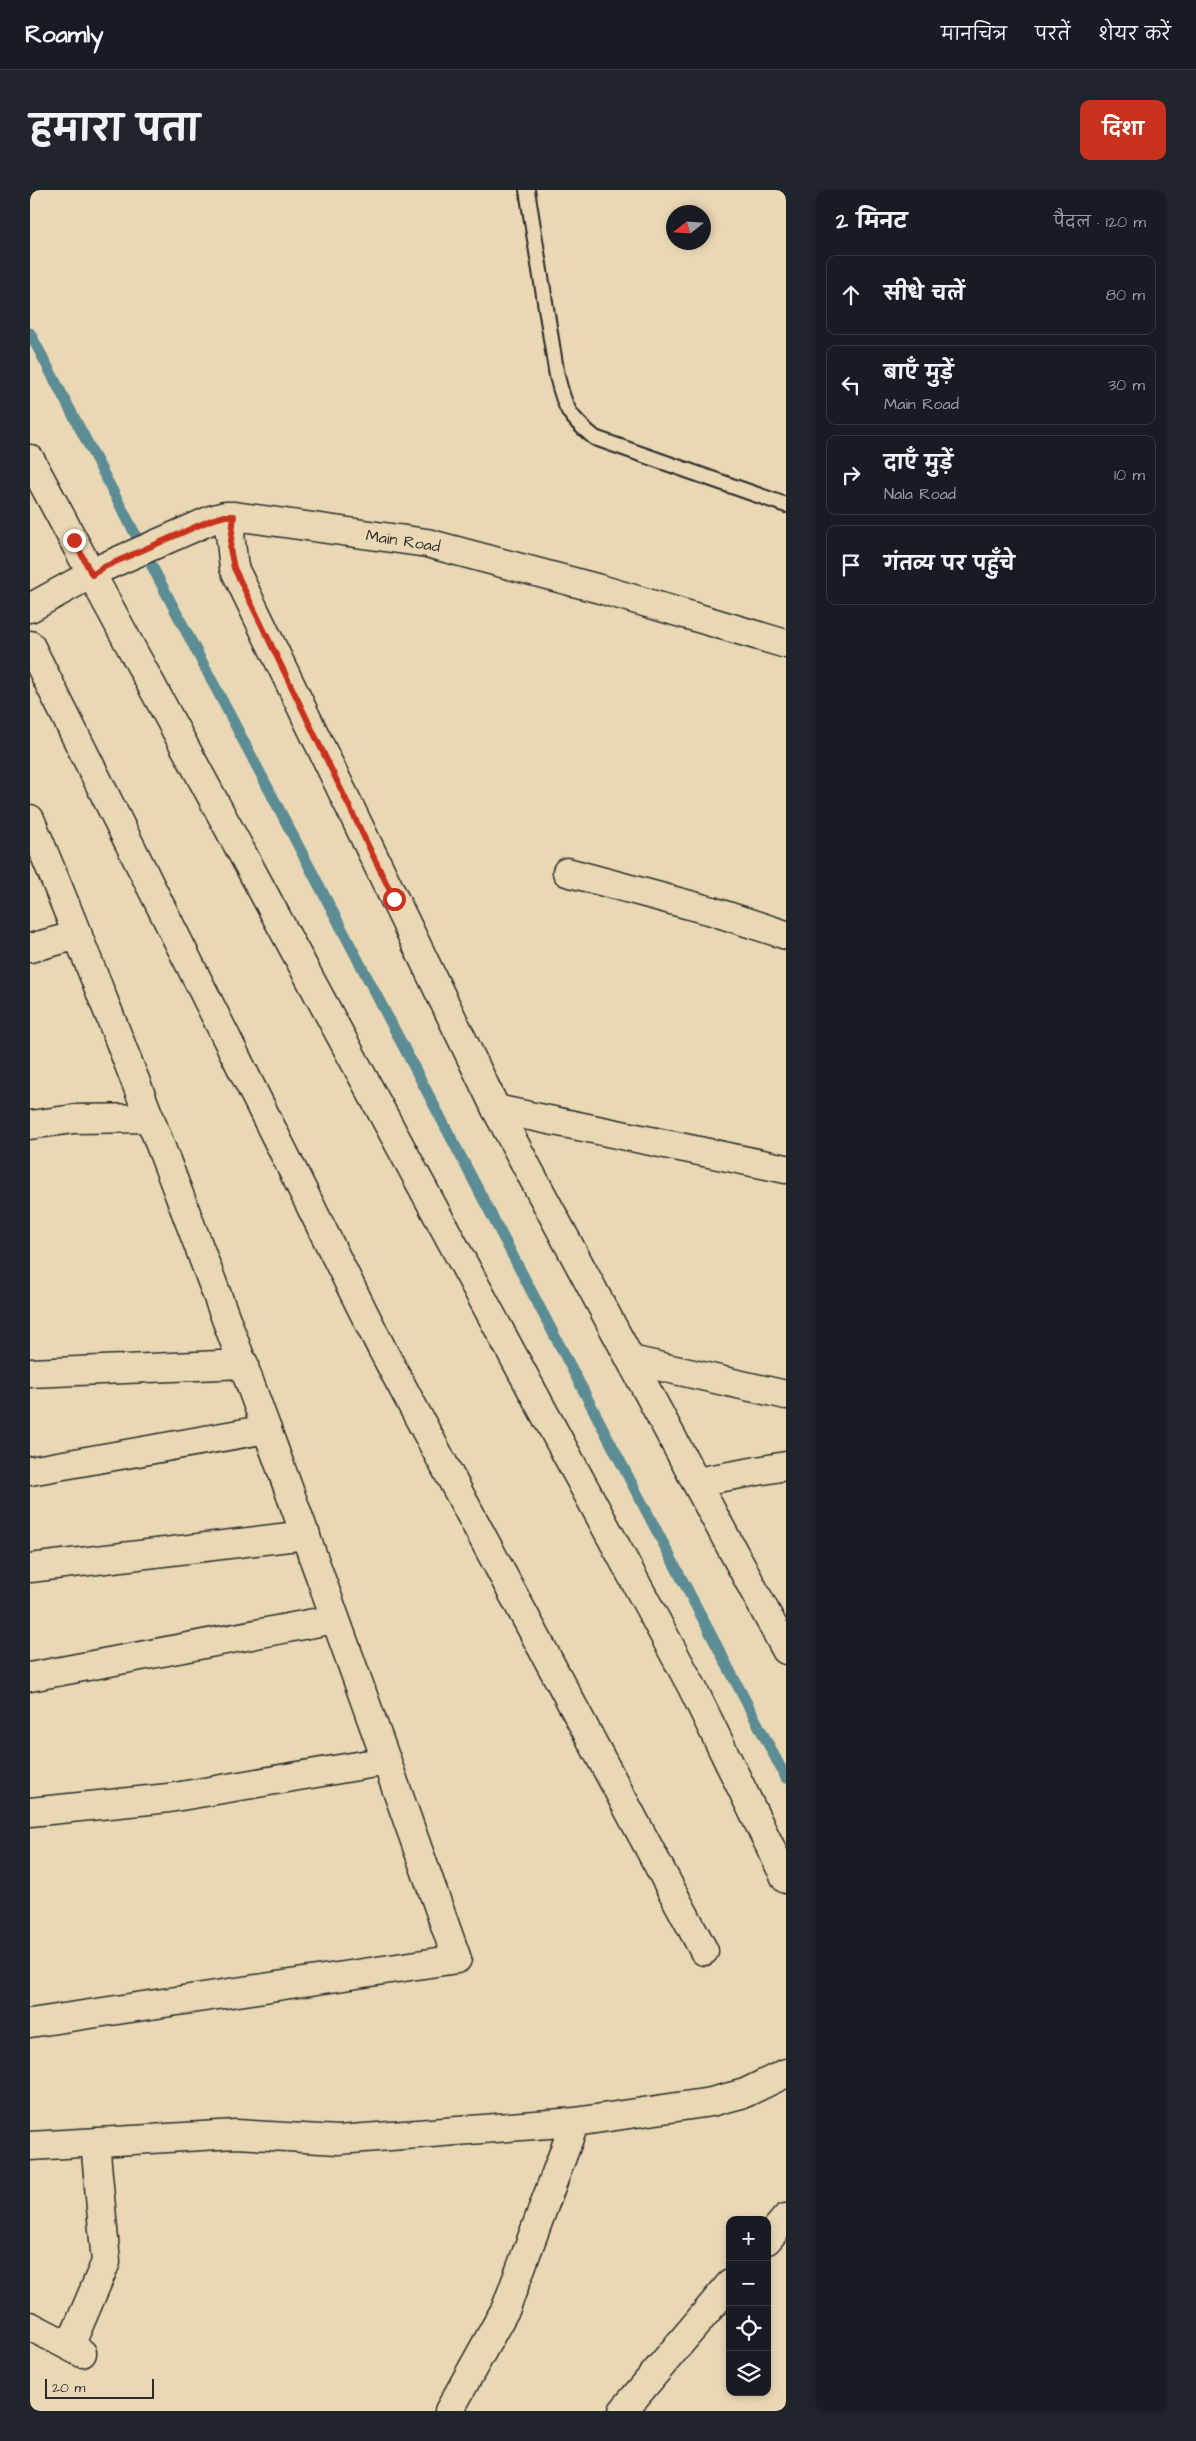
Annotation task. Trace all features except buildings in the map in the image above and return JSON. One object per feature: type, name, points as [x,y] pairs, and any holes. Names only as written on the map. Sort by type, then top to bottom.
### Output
[{"type":"street","points":[[32,467],[98,571],[692,1687],[786,1880]]},
{"type":"street","points":[[30,608],[98,571],[222,518],[234,568],[496,1109],[696,1482],[782,1635]]},
{"type":"street","name":"Main Road","points":[[222,518],[427,543],[600,589],[786,644]]},
{"type":"street","points":[[30,645],[382,1349],[704,1951]]},
{"type":"street","points":[[30,819],[150,1118],[244,1364],[457,1959],[30,2023]]},
{"type":"street","points":[[568,872],[712,911],[786,935]]},
{"type":"street","points":[[30,948],[78,935]]},
{"type":"street","points":[[496,1109],[786,1169]]},
{"type":"street","points":[[30,1125],[74,1119],[150,1118]]},
{"type":"street","points":[[631,1360],[786,1395]]},
{"type":"street","points":[[30,1373],[244,1364]]},
{"type":"street","points":[[30,1471],[267,1429]]},
{"type":"street","points":[[696,1482],[786,1466]]},
{"type":"street","points":[[30,1568],[306,1535]]},
{"type":"street","points":[[30,1677],[336,1619]]},
{"type":"street","points":[[30,1812],[169,1798],[387,1761]]},
{"type":"street","points":[[30,2146],[236,2134],[338,2140],[575,2122],[711,2102],[745,2093],[786,2073]]},
{"type":"street","points":[[449,2411],[506,2308],[575,2122]]},
{"type":"street","points":[[33,2334],[76,2350],[106,2262],[95,2142]]},
{"type":"street","points":[[771,2235],[786,2218]]},
{"type":"street","points":[[623,2411],[726,2289]]},
{"type":"lane","points":[[527,190],[543,301],[557,376],[563,398],[574,422],[595,438],[786,505]]},
{"type":"waterway","points":[[30,333],[786,1778]]},
{"type":"route","points":[[74,540],[92,575],[104,567],[211,520],[225,516],[234,516],[230,534],[230,549],[234,568],[394,899]]}]
